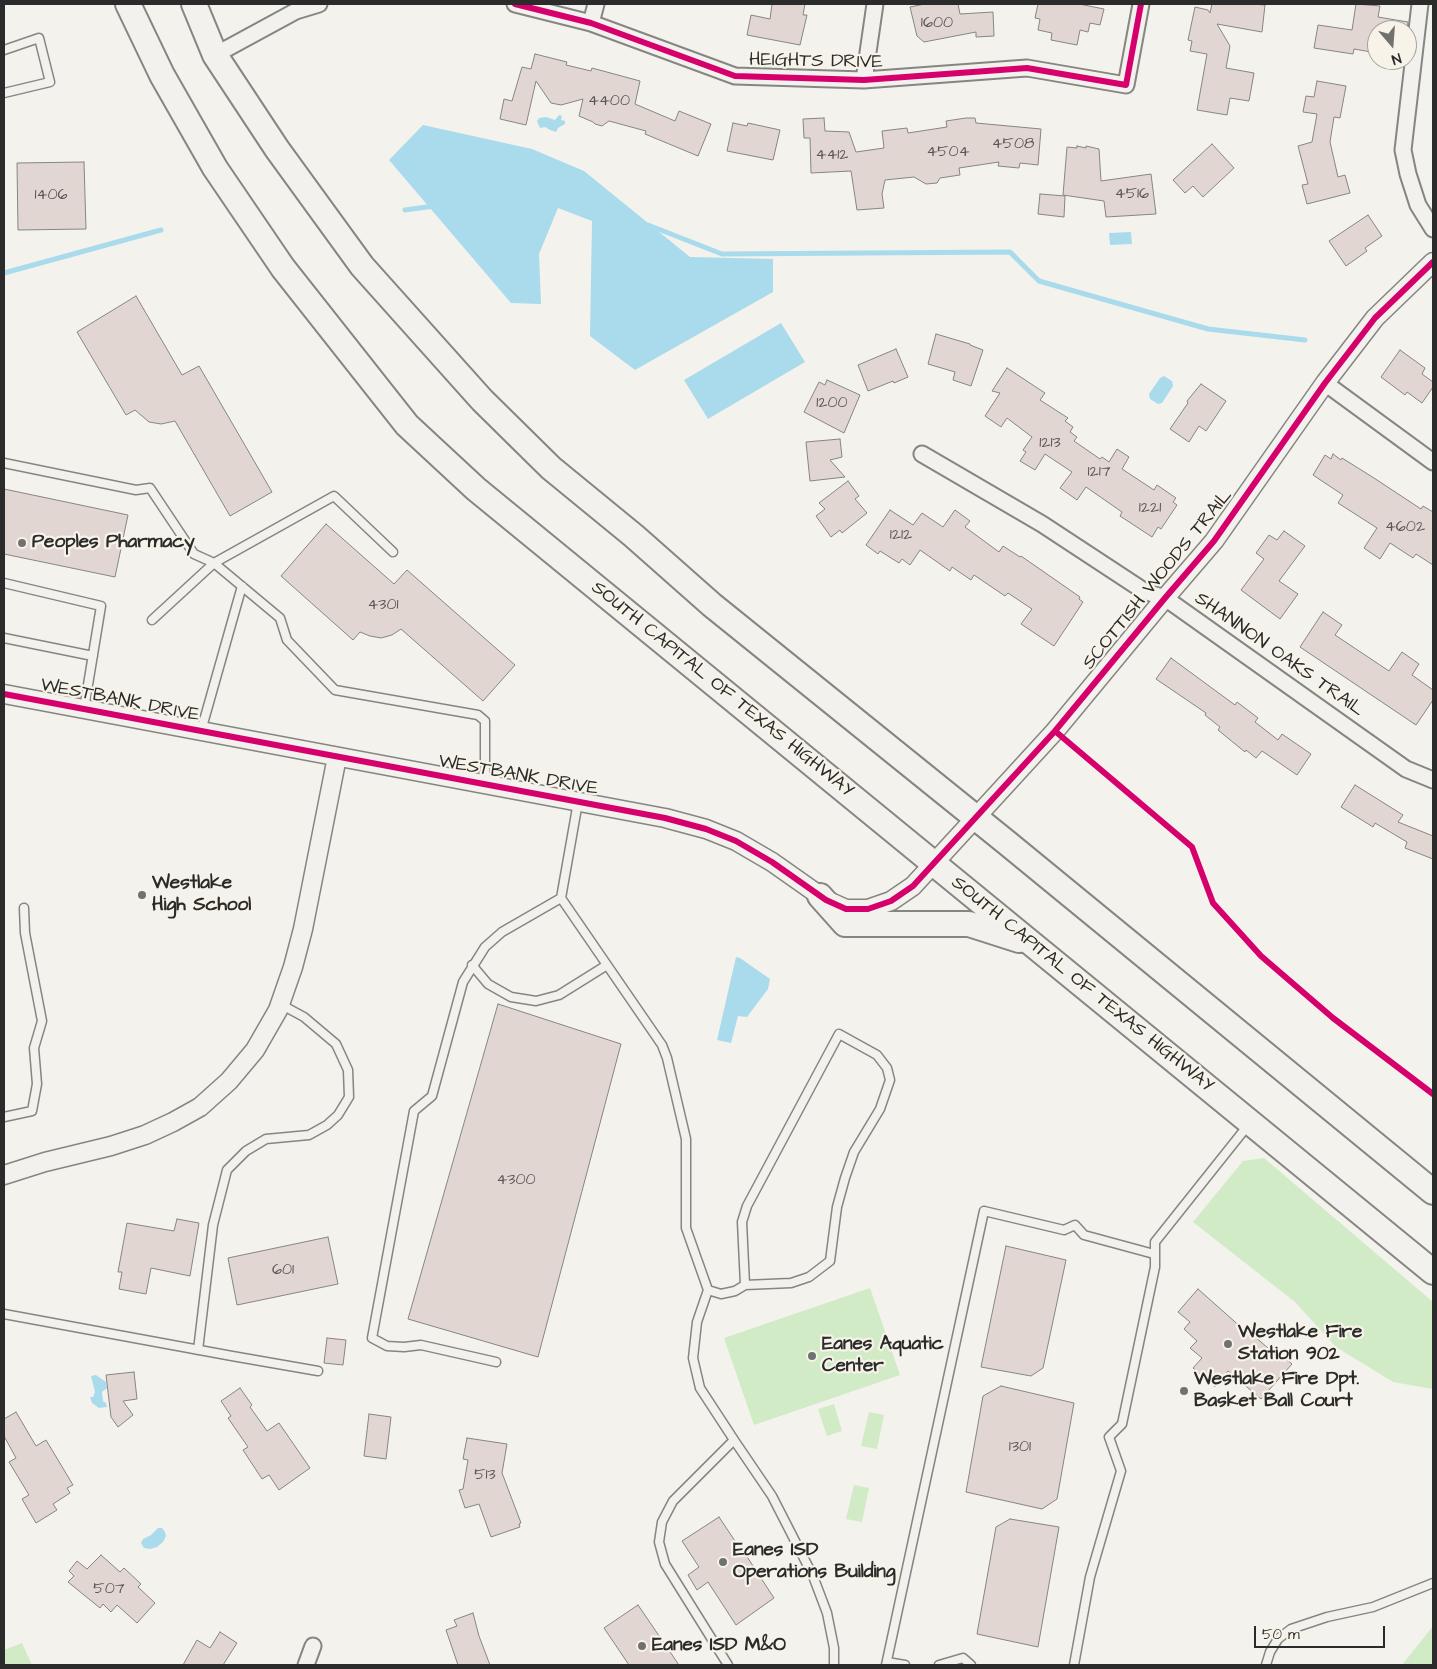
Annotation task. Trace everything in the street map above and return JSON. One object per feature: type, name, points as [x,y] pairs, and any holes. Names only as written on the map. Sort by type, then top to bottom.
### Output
[{"type":"highway","name":"SOUTH CAPITAL OF TEXAS HIGHWAY","points":[[128,4],[162,75],[215,168],[283,268],[407,425],[484,495],[1433,1272]]},
{"type":"highway","points":[[194,4],[215,55],[277,149],[362,266],[482,400],[551,468],[634,536],[712,605],[1013,848],[1433,1192]]},
{"type":"highway","points":[[820,896],[846,924],[969,924],[1033,945]]},
{"type":"street","points":[[215,55],[296,11],[319,4]]},
{"type":"street","name":"HEIGHTS DRIVE","points":[[515,4],[592,23],[735,76],[864,80],[1027,68],[1126,85],[1141,4]]},
{"type":"street","points":[[592,23],[596,4]]},
{"type":"street","points":[[864,80],[876,4]]},
{"type":"street","points":[[1420,4],[1403,150],[1418,205],[1433,229]]},
{"type":"street","name":"SCOTTISH WOODS TRAIL","points":[[975,819],[1055,731],[1214,541],[1325,383],[1375,318],[1433,262]]},
{"type":"street","points":[[1325,383],[1433,462]]},
{"type":"street","name":"SHANNON OAKS TRAIL","points":[[922,454],[1042,524],[1144,591],[1165,598],[1406,769],[1433,780]]},
{"type":"street","name":"WESTBANK DRIVE","points":[[4,694],[665,818],[706,829],[736,841],[772,862],[820,896],[846,909],[868,908],[891,901],[906,891],[913,886],[975,819]]},
{"type":"street","points":[[4,1175],[46,1162],[111,1146],[145,1135],[173,1122],[200,1107],[229,1081],[255,1050],[280,1004],[293,967],[303,929],[337,757]]},
{"type":"street","points":[[306,1665],[313,1646]]},
{"type":"lane","points":[[4,50],[39,38],[50,82],[4,93]]},
{"type":"lane","points":[[4,463],[136,490],[150,488],[194,554],[214,563],[280,618],[287,640],[335,690],[478,715],[485,721],[485,785]]},
{"type":"lane","points":[[152,620],[214,563],[334,496],[393,552]]},
{"type":"lane","points":[[4,583],[101,606],[84,709]]},
{"type":"lane","points":[[201,731],[242,586]]},
{"type":"lane","points":[[4,638],[93,656]]},
{"type":"lane","points":[[578,802],[561,898],[662,1045],[667,1058],[686,1139],[686,1228],[708,1290],[697,1322],[693,1358],[700,1388],[772,1496],[813,1576],[827,1613],[834,1648],[834,1665]]},
{"type":"lane","points":[[496,1362],[421,1344],[404,1347],[387,1346],[372,1338],[414,1112],[432,1096],[463,982],[484,947],[502,932],[561,898]]},
{"type":"lane","points":[[4,1117],[32,1111],[37,1084],[34,1048],[42,1021],[25,933],[24,908]]},
{"type":"lane","points":[[472,965],[488,984],[511,997],[536,1001],[559,995],[607,965]]},
{"type":"lane","points":[[198,1350],[213,1225],[227,1170],[246,1151],[266,1139],[308,1135],[327,1125],[338,1115],[349,1097],[348,1070],[336,1044],[304,1017],[280,1004]]},
{"type":"lane","points":[[708,1290],[721,1294],[735,1291],[744,1285],[791,1283],[810,1277],[830,1262],[837,1207],[845,1178],[854,1152],[880,1109],[890,1080],[887,1068],[877,1055],[838,1034],[747,1206],[742,1222],[744,1285]]},
{"type":"lane","points":[[1074,1665],[1090,1577],[1120,1471],[1109,1437],[1122,1424],[1155,1267],[1155,1242],[1251,1123]]},
{"type":"lane","points":[[905,1665],[887,1663],[984,1211],[1064,1230],[1075,1225],[1084,1235],[1154,1254]]},
{"type":"lane","points":[[4,1314],[318,1371]]},
{"type":"lane","points":[[728,1665],[665,1564],[659,1542],[662,1522],[672,1501],[734,1440]]},
{"type":"lane","points":[[1266,1665],[1270,1652],[1278,1638],[1291,1629],[1327,1617],[1373,1607],[1433,1583]]},
{"type":"lane","points":[[939,1665],[963,1658],[971,1665]]},
{"type":"green space","points":[[1264,1158],[1433,1302],[1433,1389],[1393,1382],[1336,1347],[1295,1302],[1193,1222],[1243,1161]]},
{"type":"green space","name":"Eanes Aquatic Center","points":[[870,1288],[900,1375],[754,1425],[724,1338]]},
{"type":"green space","points":[[834,1404],[842,1431],[827,1436],[818,1409]]},
{"type":"green space","points":[[869,1412],[884,1415],[877,1449],[861,1446]]},
{"type":"green space","points":[[854,1485],[869,1488],[862,1522],[846,1519]]},
{"type":"green space","points":[[1433,1626],[1433,1665],[1402,1665]]},
{"type":"green space","points":[[22,1643],[32,1665],[5,1665],[4,1650]]},
{"type":"water","points":[[559,115],[562,116],[561,120],[565,121],[565,124],[558,128],[556,132],[545,127],[540,128],[537,121],[539,118],[546,117],[555,120]]},
{"type":"water","points":[[423,125],[532,149],[584,171],[690,257],[773,259],[773,292],[635,370],[590,336],[592,221],[558,208],[539,254],[541,304],[511,303],[389,160]]},
{"type":"water","points":[[1131,232],[1132,244],[1110,245],[1109,233]]},
{"type":"water","points":[[781,323],[805,362],[708,419],[684,380]]},
{"type":"water","points":[[1164,376],[1172,381],[1173,386],[1162,403],[1158,404],[1150,399],[1149,394],[1160,378]]},
{"type":"water","points":[[736,957],[770,979],[768,989],[747,1017],[738,1016],[731,1043],[717,1040]]},
{"type":"water","points":[[96,1375],[106,1382],[107,1388],[102,1392],[103,1401],[107,1407],[99,1408],[92,1403],[90,1397],[93,1397],[95,1392],[91,1376]]},
{"type":"water","points":[[158,1528],[162,1528],[165,1532],[166,1536],[163,1542],[157,1547],[144,1548],[141,1543],[143,1539],[151,1535]]},
{"type":"building","points":[[772,4],[805,4],[803,15],[807,15],[800,45],[747,35],[751,15],[770,19]]},
{"type":"building","points":[[925,4],[958,4],[960,14],[993,12],[994,36],[976,37],[976,32],[924,42],[917,36],[910,7]]},
{"type":"building","points":[[1038,4],[1079,4],[1104,9],[1100,25],[1090,23],[1088,32],[1080,30],[1077,45],[1051,40],[1052,33],[1038,30],[1040,19],[1035,18]]},
{"type":"building","points":[[1212,4],[1265,5],[1262,32],[1217,24],[1230,46],[1226,68],[1254,73],[1249,101],[1230,98],[1227,115],[1197,110],[1207,54],[1190,51],[1192,41],[1188,40],[1195,7],[1208,10],[1210,13]]},
{"type":"building","points":[[1356,4],[1380,6],[1378,17],[1396,20],[1367,20],[1367,51],[1354,49],[1353,54],[1314,48],[1318,25],[1352,30]]},
{"type":"building","points":[[535,54],[567,62],[566,65],[591,71],[592,68],[640,81],[635,104],[675,121],[679,111],[711,124],[698,156],[645,134],[646,131],[609,121],[602,126],[595,124],[579,116],[583,99],[561,105],[551,103],[536,81],[526,125],[500,119],[504,99],[512,101],[522,67],[531,69]]},
{"type":"building","points":[[1317,81],[1346,86],[1340,118],[1334,117],[1330,142],[1338,177],[1345,175],[1350,193],[1307,204],[1302,185],[1308,184],[1298,146],[1312,142],[1317,114],[1303,112],[1306,96],[1314,97]]},
{"type":"building","points":[[824,118],[825,131],[849,132],[856,152],[884,148],[882,131],[907,128],[908,133],[947,127],[946,121],[966,118],[975,118],[976,123],[1041,129],[1038,165],[1020,163],[1019,168],[998,166],[999,162],[959,168],[960,175],[940,178],[937,183],[926,184],[914,177],[885,180],[882,194],[884,208],[857,210],[851,171],[811,173],[810,138],[804,138],[803,119]]},
{"type":"building","points":[[733,123],[747,126],[748,123],[780,130],[773,160],[727,151]]},
{"type":"building","points":[[1212,144],[1234,168],[1203,197],[1193,186],[1185,193],[1173,180]]},
{"type":"building","points":[[1077,146],[1099,149],[1101,181],[1151,174],[1156,214],[1106,217],[1104,201],[1063,195],[1067,147],[1077,148]]},
{"type":"building","points":[[84,162],[86,229],[18,230],[17,163]]},
{"type":"building","points":[[1040,194],[1065,196],[1064,217],[1038,214]]},
{"type":"building","points":[[1368,215],[1382,236],[1365,248],[1367,251],[1346,266],[1329,241]]},
{"type":"building","points":[[136,296],[182,375],[199,366],[272,492],[230,516],[175,421],[161,424],[149,422],[135,410],[126,415],[77,332]]},
{"type":"building","points":[[936,334],[983,350],[971,386],[953,380],[955,372],[928,364]]},
{"type":"building","points":[[896,349],[908,377],[868,391],[858,365]]},
{"type":"building","points":[[1400,350],[1425,368],[1422,374],[1433,382],[1433,387],[1422,403],[1407,392],[1405,395],[1381,377]]},
{"type":"building","points":[[1007,368],[1045,393],[1040,400],[1068,418],[1065,421],[1073,427],[1070,432],[1077,437],[1074,441],[1100,459],[1102,457],[1109,462],[1117,449],[1129,457],[1122,469],[1154,490],[1157,485],[1176,498],[1173,502],[1177,505],[1161,529],[1158,527],[1152,537],[1120,516],[1122,512],[1086,487],[1077,500],[1060,488],[1072,472],[1045,454],[1035,470],[1020,461],[1026,452],[1023,450],[1032,437],[1007,418],[1001,427],[985,416],[1000,393],[992,391]]},
{"type":"building","points":[[827,380],[860,395],[844,433],[804,412],[819,382],[825,385]]},
{"type":"building","points":[[1201,384],[1226,401],[1206,431],[1199,426],[1189,442],[1170,429],[1188,403],[1187,401]]},
{"type":"building","points":[[840,439],[842,457],[830,460],[845,477],[810,481],[806,442]]},
{"type":"building","points":[[1333,454],[1421,509],[1423,506],[1433,512],[1433,565],[1416,554],[1413,558],[1390,543],[1380,559],[1364,548],[1377,528],[1338,503],[1343,495],[1313,475],[1325,455],[1331,459]]},
{"type":"building","points":[[848,481],[859,496],[855,499],[867,513],[842,533],[840,530],[831,537],[816,516],[825,509],[819,503]]},
{"type":"building","points":[[4,489],[128,515],[115,577],[4,554]]},
{"type":"building","points":[[890,510],[913,525],[922,513],[943,527],[955,510],[970,521],[965,527],[999,552],[1003,546],[1021,556],[1080,597],[1079,599],[1083,602],[1054,646],[1021,624],[1032,609],[1008,593],[1005,596],[974,575],[971,580],[952,567],[950,571],[920,550],[910,565],[902,559],[899,563],[880,551],[878,554],[866,545]]},
{"type":"building","points":[[326,524],[394,584],[407,570],[515,665],[483,701],[401,629],[392,635],[381,638],[360,632],[353,640],[281,576]]},
{"type":"building","points":[[1284,531],[1305,546],[1279,581],[1298,594],[1280,619],[1241,590],[1264,559],[1256,553],[1269,535],[1277,540]]},
{"type":"building","points":[[1323,612],[1342,625],[1335,635],[1389,671],[1402,652],[1419,664],[1412,675],[1433,690],[1433,700],[1416,725],[1300,647]]},
{"type":"building","points":[[1171,658],[1235,705],[1237,702],[1258,718],[1255,722],[1278,740],[1282,734],[1311,754],[1297,775],[1262,751],[1256,758],[1246,750],[1245,752],[1218,730],[1220,727],[1205,715],[1206,713],[1156,679]]},
{"type":"building","points":[[1355,785],[1403,815],[1398,822],[1433,836],[1433,859],[1405,848],[1407,842],[1375,823],[1373,827],[1341,807]]},
{"type":"building","points":[[498,1004],[621,1044],[538,1357],[408,1319]]},
{"type":"building","points":[[177,1219],[199,1223],[190,1276],[151,1268],[146,1294],[119,1289],[122,1272],[118,1272],[127,1223],[174,1231]]},
{"type":"building","points":[[328,1237],[338,1284],[237,1305],[228,1258]]},
{"type":"building","points":[[1006,1246],[1066,1260],[1043,1368],[1031,1376],[981,1367]]},
{"type":"building","name":"Westlake Fire Station 902","points":[[1198,1289],[1252,1337],[1254,1336],[1268,1348],[1271,1346],[1292,1364],[1261,1399],[1228,1371],[1215,1387],[1193,1368],[1202,1358],[1190,1348],[1197,1341],[1184,1329],[1190,1322],[1178,1312]]},
{"type":"building","points":[[327,1338],[346,1340],[343,1365],[324,1363]]},
{"type":"building","points":[[134,1372],[137,1399],[123,1401],[133,1415],[118,1427],[111,1417],[106,1375]]},
{"type":"building","points":[[1001,1386],[1074,1403],[1057,1499],[1042,1509],[966,1492],[983,1396]]},
{"type":"building","points":[[240,1388],[252,1405],[250,1407],[267,1431],[279,1423],[310,1468],[279,1490],[269,1475],[262,1479],[243,1450],[248,1447],[228,1418],[231,1416],[221,1401]]},
{"type":"building","points":[[16,1412],[36,1446],[46,1440],[73,1485],[67,1488],[70,1493],[53,1504],[57,1510],[36,1523],[22,1499],[29,1495],[9,1462],[16,1458],[4,1436],[4,1419]]},
{"type":"building","points":[[369,1414],[391,1417],[386,1459],[364,1456]]},
{"type":"building","points":[[467,1438],[507,1444],[502,1473],[521,1523],[519,1524],[520,1527],[491,1537],[479,1504],[465,1508],[459,1490],[463,1489],[468,1460],[463,1459]]},
{"type":"building","name":"Eanes ISD Operations Building","points":[[719,1517],[774,1598],[736,1625],[708,1582],[697,1590],[688,1575],[699,1567],[682,1541]]},
{"type":"building","points":[[1010,1519],[1059,1527],[1038,1647],[977,1634],[996,1527]]},
{"type":"building","points":[[101,1555],[120,1572],[124,1568],[141,1584],[138,1587],[155,1603],[137,1623],[117,1605],[111,1612],[103,1604],[100,1608],[68,1582],[74,1576],[69,1571],[77,1561],[87,1569]]},
{"type":"building","name":"Eanes ISD M&O","points":[[638,1605],[679,1665],[629,1665],[604,1628]]},
{"type":"building","points":[[473,1613],[490,1665],[458,1665],[446,1630],[457,1626],[454,1620]]},
{"type":"building","points":[[220,1632],[237,1643],[223,1665],[183,1665],[197,1640],[210,1648]]},
{"type":"waterway","points":[[405,210],[434,206]]},
{"type":"waterway","points":[[648,225],[722,254],[1010,252],[1039,281],[1208,329],[1305,340]]},
{"type":"waterway","points":[[4,273],[161,230]]},
{"type":"cycle path","points":[[515,4],[591,23],[735,76],[864,80],[1027,68],[1126,85],[1141,4]]},
{"type":"cycle path","points":[[4,694],[665,818],[706,829],[736,841],[772,862],[826,900],[846,909],[868,909],[891,901],[913,886],[1055,731],[1214,541],[1325,383],[1375,318],[1433,262]]},
{"type":"cycle path","points":[[1055,731],[1192,847],[1213,903],[1261,956],[1333,1018],[1433,1094]]},
{"type":"place","name":"Peoples Pharmacy","points":[[22,543]]},
{"type":"place","name":"Westlake High School","points":[[142,895]]},
{"type":"place","name":"Westlake Fire Station 902","points":[[1228,1344]]},
{"type":"place","name":"Eanes Aquatic Center","points":[[812,1356]]},
{"type":"place","name":"Westlake Fire Dpt. Basket Ball Court","points":[[1184,1391]]},
{"type":"place","name":"Eanes ISD Operations Building","points":[[723,1562]]},
{"type":"place","name":"Eanes ISD M&O","points":[[642,1646]]}]
